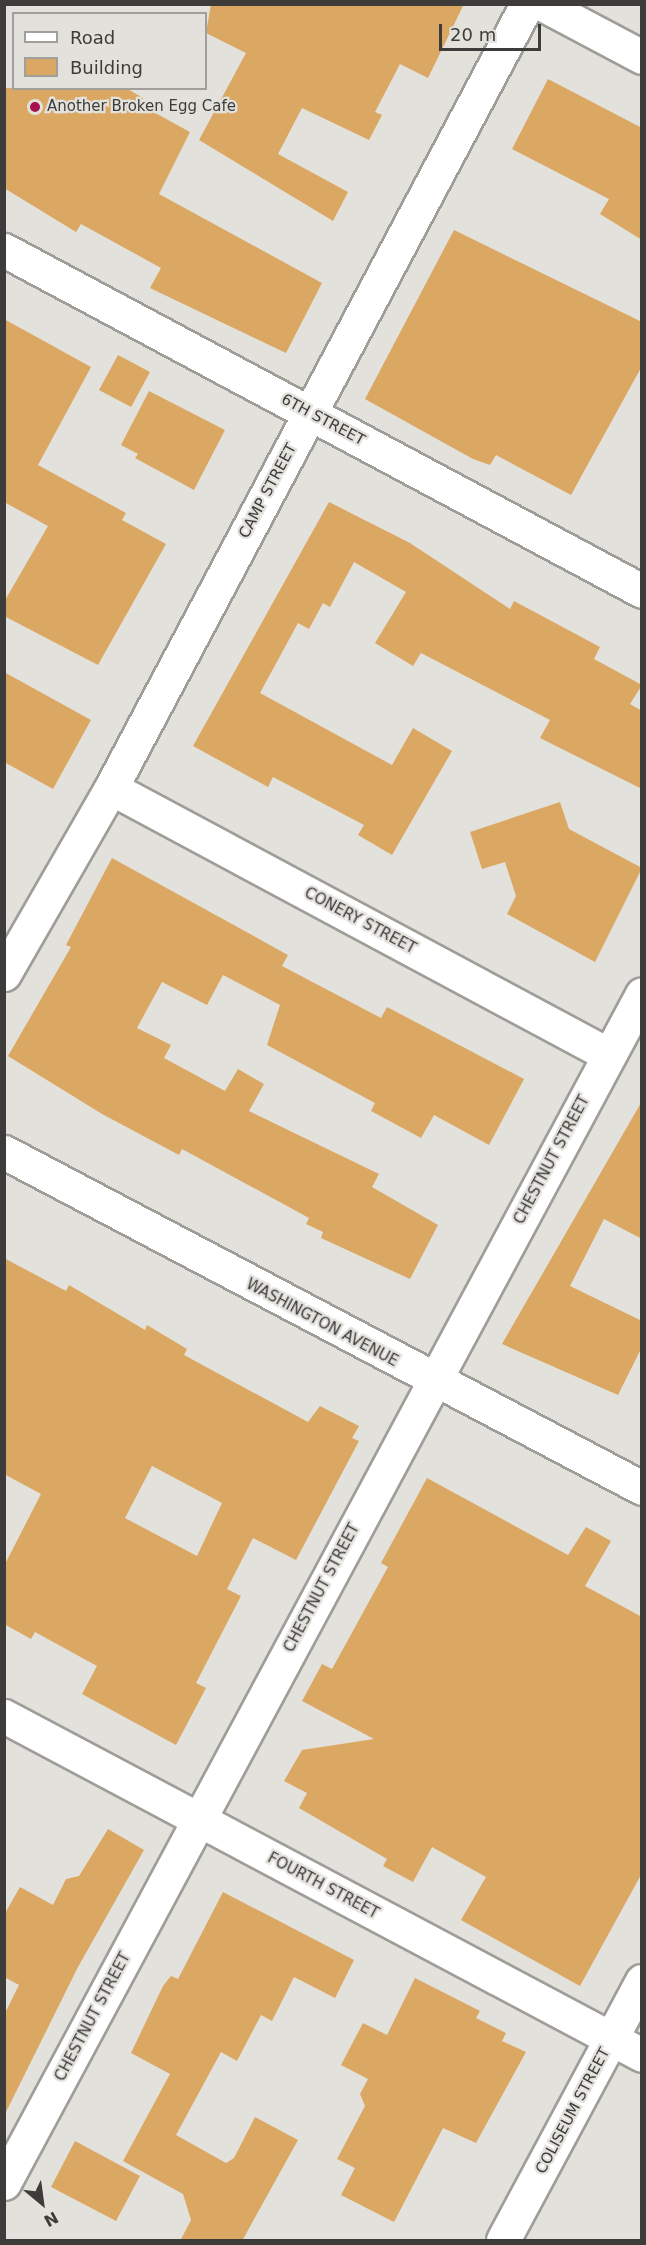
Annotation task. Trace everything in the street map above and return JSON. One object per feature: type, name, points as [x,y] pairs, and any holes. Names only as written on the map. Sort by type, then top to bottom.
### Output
[{"type":"street","name":"CAMP STREET","points":[[4,974],[111,788],[528,4]]},
{"type":"street","points":[[542,4],[642,57]]},
{"type":"street","name":"6TH STREET","points":[[4,249],[642,591]]},
{"type":"street","name":"CONERY STREET","points":[[111,788],[609,1055]]},
{"type":"street","name":"CHESTNUT STREET","points":[[4,2183],[642,994]]},
{"type":"street","name":"WASHINGTON AVENUE","points":[[4,1152],[433,1382],[642,1488]]},
{"type":"street","name":"FOURTH STREET","points":[[4,1716],[642,2055]]},
{"type":"street","name":"COLISEUM STREET","points":[[503,2241],[642,1981]]},
{"type":"building","points":[[211,4],[464,4],[428,78],[400,64],[375,112],[382,115],[369,140],[302,108],[278,154],[348,192],[333,221],[199,140],[246,53],[207,34]]},
{"type":"building","points":[[548,79],[642,128],[642,240],[600,214],[609,199],[512,149]]},
{"type":"building","points":[[4,88],[12,88],[12,90],[129,90],[143,98],[139,104],[190,132],[159,194],[322,283],[286,353],[150,288],[161,268],[81,224],[76,232],[4,188]]},
{"type":"building","points":[[454,230],[642,322],[642,366],[571,495],[496,455],[490,465],[473,459],[365,399]]},
{"type":"building","points":[[4,319],[91,367],[38,465],[126,513],[122,520],[166,544],[98,665],[4,616],[4,602],[48,526],[4,502]]},
{"type":"building","points":[[118,355],[150,372],[131,407],[99,390]]},
{"type":"building","points":[[149,391],[225,430],[194,490],[135,458],[138,454],[121,445]]},
{"type":"building","points":[[329,502],[410,543],[510,609],[514,601],[600,647],[594,659],[642,685],[630,704],[642,711],[642,789],[540,738],[550,720],[421,653],[413,666],[375,643],[406,592],[354,562],[330,607],[323,603],[309,629],[298,623],[260,693],[392,765],[413,728],[452,751],[392,855],[358,835],[364,825],[273,777],[268,787],[193,746]]},
{"type":"building","points":[[4,672],[91,720],[53,789],[4,762]]},
{"type":"building","points":[[560,802],[569,829],[642,868],[595,962],[507,914],[516,896],[505,862],[482,869],[470,832]]},
{"type":"building","points":[[112,858],[288,955],[282,966],[381,1018],[387,1007],[524,1079],[489,1145],[434,1115],[421,1138],[371,1111],[375,1103],[267,1045],[280,1005],[223,975],[207,1005],[162,982],[137,1028],[171,1045],[164,1058],[225,1091],[238,1069],[264,1084],[249,1111],[379,1174],[372,1187],[438,1225],[410,1279],[321,1238],[323,1232],[306,1224],[309,1218],[182,1149],[179,1155],[102,1114],[8,1056],[71,947],[66,945]]},
{"type":"building","points":[[642,1101],[642,1239],[604,1219],[570,1286],[642,1321],[642,1347],[618,1395],[502,1344]]},
{"type":"building","points":[[4,1258],[66,1291],[69,1285],[145,1330],[147,1325],[187,1349],[184,1355],[308,1422],[320,1406],[359,1426],[352,1438],[359,1441],[296,1560],[253,1538],[227,1589],[241,1596],[196,1683],[206,1688],[176,1745],[82,1694],[97,1666],[35,1632],[31,1639],[4,1624],[4,1566],[41,1494],[4,1474]],"holes":[[[152,1466],[222,1503],[197,1556],[125,1518]]]},
{"type":"building","points":[[427,1478],[568,1555],[586,1527],[611,1541],[585,1586],[642,1617],[642,1873],[580,1986],[461,1920],[486,1877],[432,1847],[413,1882],[383,1866],[387,1859],[299,1808],[307,1793],[284,1781],[302,1750],[374,1739],[302,1701],[322,1664],[332,1669],[388,1567],[381,1563]]},
{"type":"building","points":[[108,1829],[144,1850],[78,1967],[4,2116],[4,2015],[19,1985],[4,1977],[4,1915],[20,1887],[53,1905],[66,1879],[79,1876]]},
{"type":"building","points":[[223,1892],[354,1960],[335,1998],[294,1977],[272,2021],[261,2015],[237,2061],[221,2052],[176,2135],[226,2163],[234,2158],[255,2117],[298,2140],[242,2241],[180,2241],[191,2220],[183,2194],[123,2161],[170,2074],[131,2053],[163,1986],[171,1976],[178,1979]]},
{"type":"building","points":[[415,1978],[480,2011],[476,2018],[506,2033],[502,2041],[526,2052],[476,2143],[443,2128],[394,2222],[341,2195],[355,2168],[337,2159],[365,2106],[360,2094],[368,2079],[341,2065],[363,2023],[387,2035]]},
{"type":"building","points":[[75,2141],[140,2176],[116,2221],[51,2187]]},
{"type":"place","name":"Another Broken Egg Cafe","points":[[35,107]]}]
